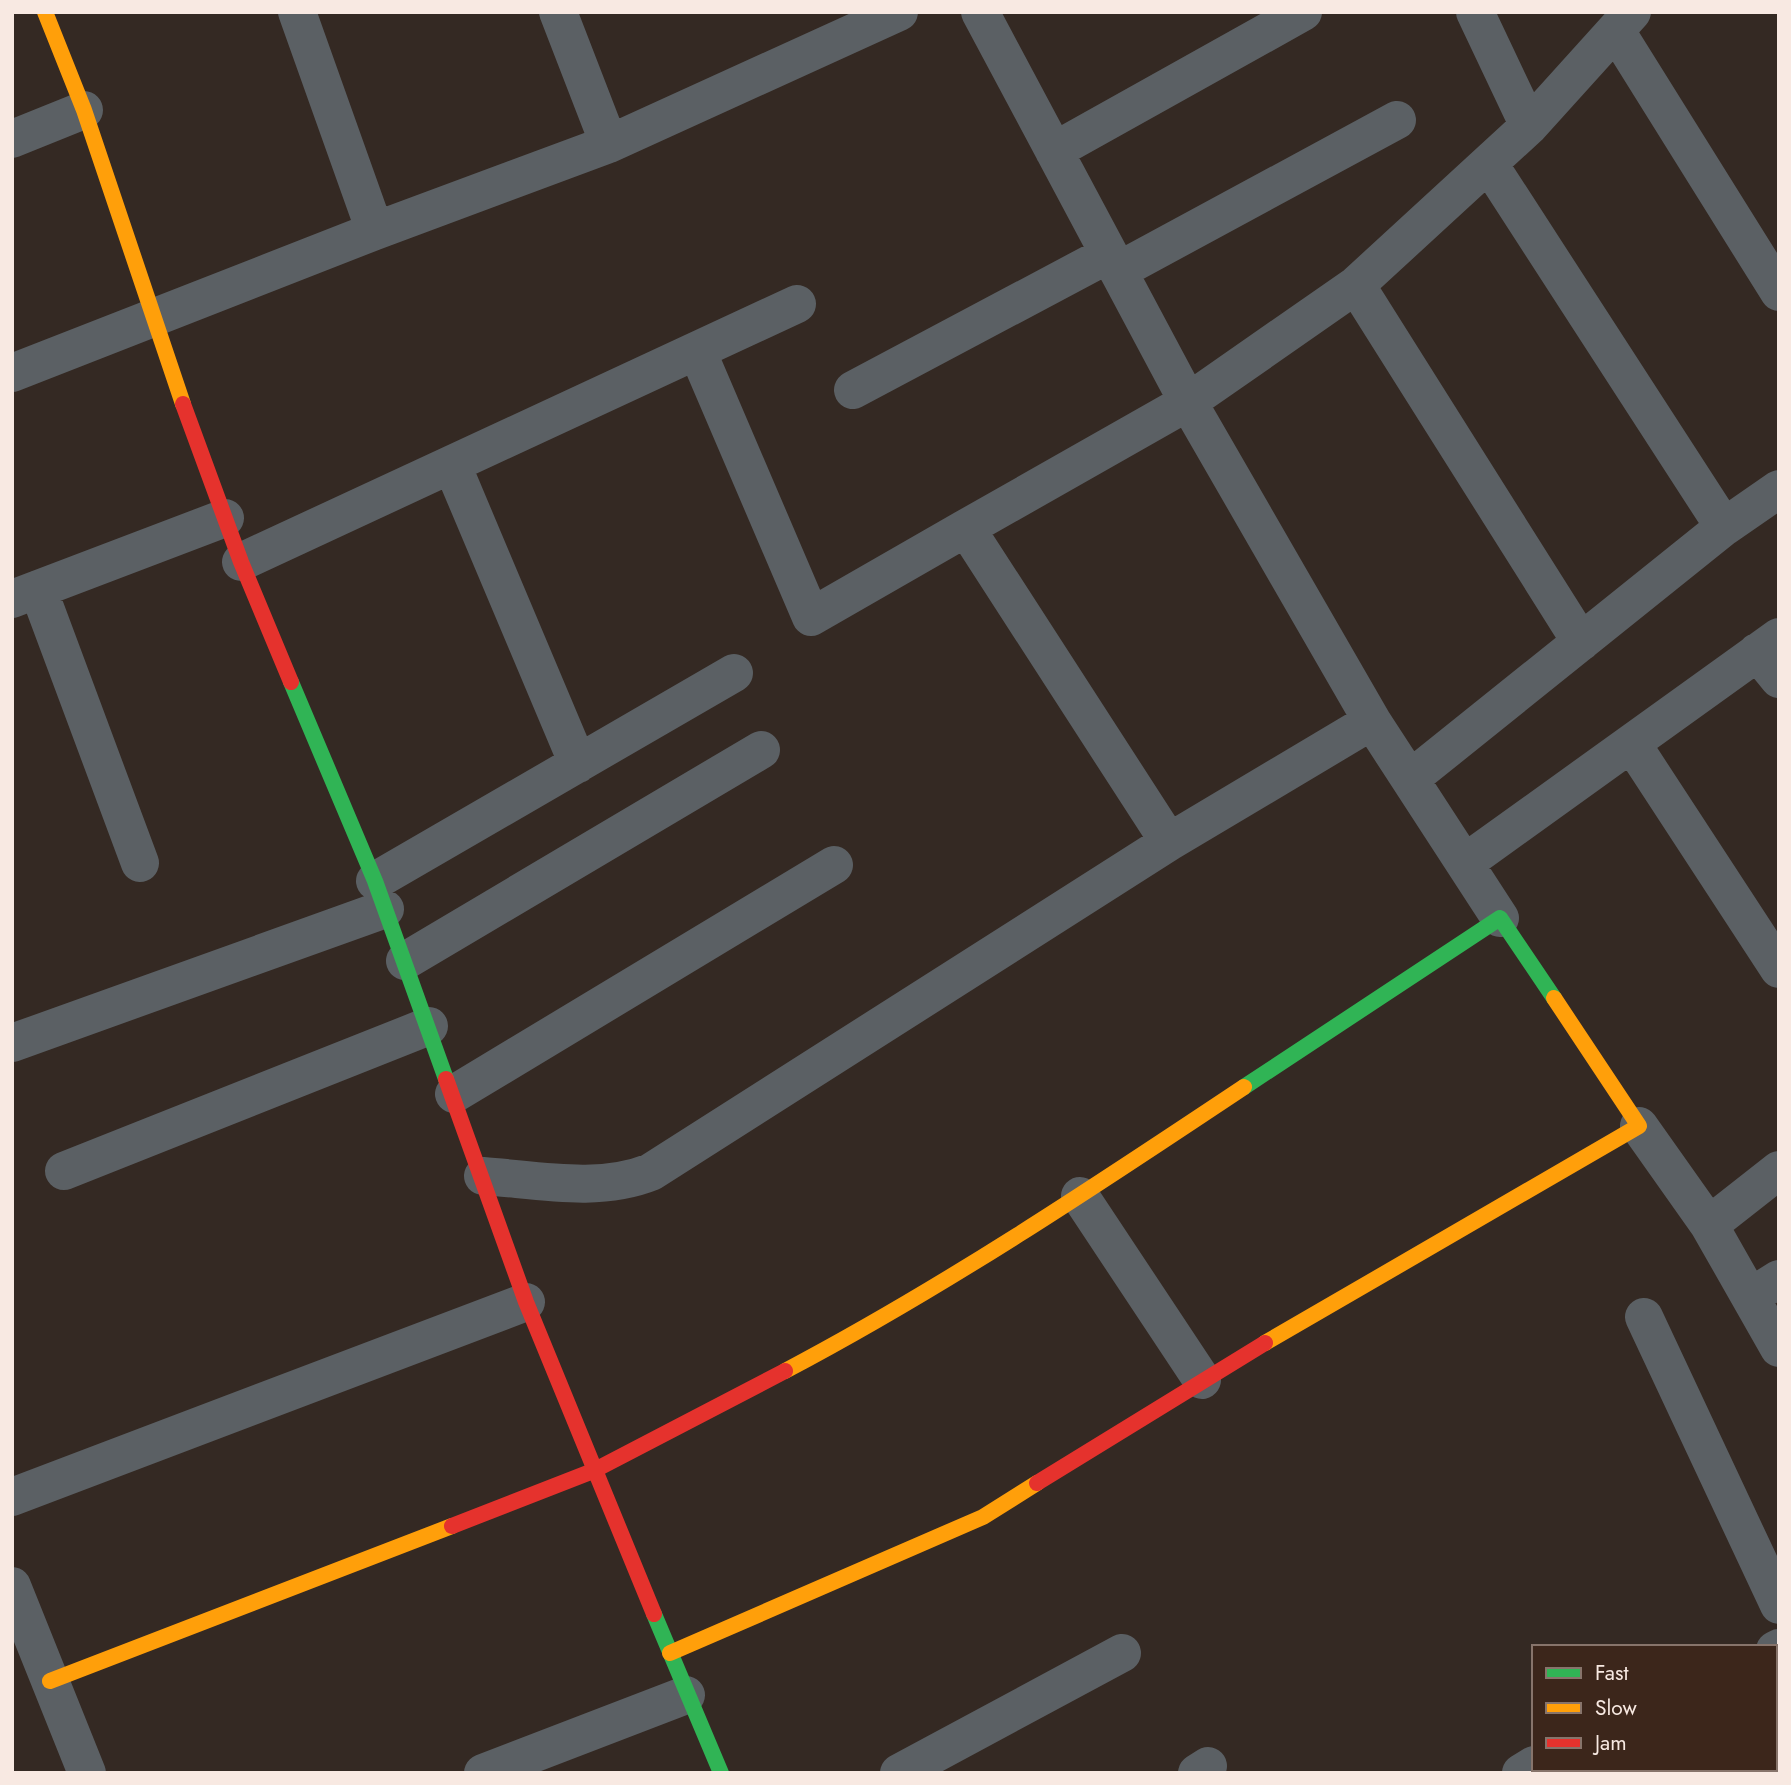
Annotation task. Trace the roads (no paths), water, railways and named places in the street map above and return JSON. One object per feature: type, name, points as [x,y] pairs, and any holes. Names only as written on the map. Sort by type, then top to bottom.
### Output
[{"type":"street","points":[[45,12],[84,110],[152,318],[225,518],[380,895],[454,1094],[526,1301],[593,1471],[721,1773]]},
{"type":"street","points":[[297,12],[375,231]]},
{"type":"street","points":[[558,12],[609,144]]},
{"type":"street","points":[[12,373],[375,231],[609,144],[899,12]]},
{"type":"street","points":[[980,12],[1188,402],[1372,721],[1639,1126],[1709,1225],[1764,1288],[1779,1348]]},
{"type":"street","points":[[1054,150],[1303,12]]},
{"type":"street","points":[[1475,12],[1530,126]]},
{"type":"street","points":[[698,353],[811,617],[1188,402],[1356,285],[1530,126],[1624,21],[1779,292]]},
{"type":"street","points":[[12,139],[84,110]]},
{"type":"street","points":[[853,390],[1397,120]]},
{"type":"street","points":[[1489,164],[1724,527]]},
{"type":"street","points":[[1356,285],[1581,642]]},
{"type":"street","points":[[242,562],[698,353],[797,304]]},
{"type":"street","points":[[452,465],[578,764]]},
{"type":"street","points":[[1410,779],[1724,527],[1779,489]]},
{"type":"street","points":[[140,863],[25,594],[225,518]]},
{"type":"street","points":[[966,528],[1169,842]]},
{"type":"street","points":[[1466,862],[1632,744],[1772,656]]},
{"type":"street","points":[[12,1043],[380,895],[578,764],[734,673]]},
{"type":"street","points":[[483,1176],[607,1184],[629,1181],[651,1171],[1169,842],[1372,721]]},
{"type":"street","points":[[1632,744],[1779,970]]},
{"type":"street","points":[[405,961],[761,750]]},
{"type":"street","points":[[454,1094],[834,865]]},
{"type":"street","points":[[50,1681],[593,1471],[870,1326],[1080,1196],[1500,918]]},
{"type":"street","points":[[64,1171],[429,1026]]},
{"type":"street","points":[[670,1653],[983,1517],[1202,1380],[1639,1126]]},
{"type":"street","points":[[1709,1225],[1779,1170]]},
{"type":"street","points":[[1080,1196],[1202,1380]]},
{"type":"street","points":[[12,1497],[526,1301]]},
{"type":"street","points":[[1643,1317],[1779,1605]]},
{"type":"street","points":[[12,1586],[87,1773]]},
{"type":"street","points":[[899,1773],[1122,1653]]},
{"type":"street","points":[[482,1773],[686,1695]]}]
